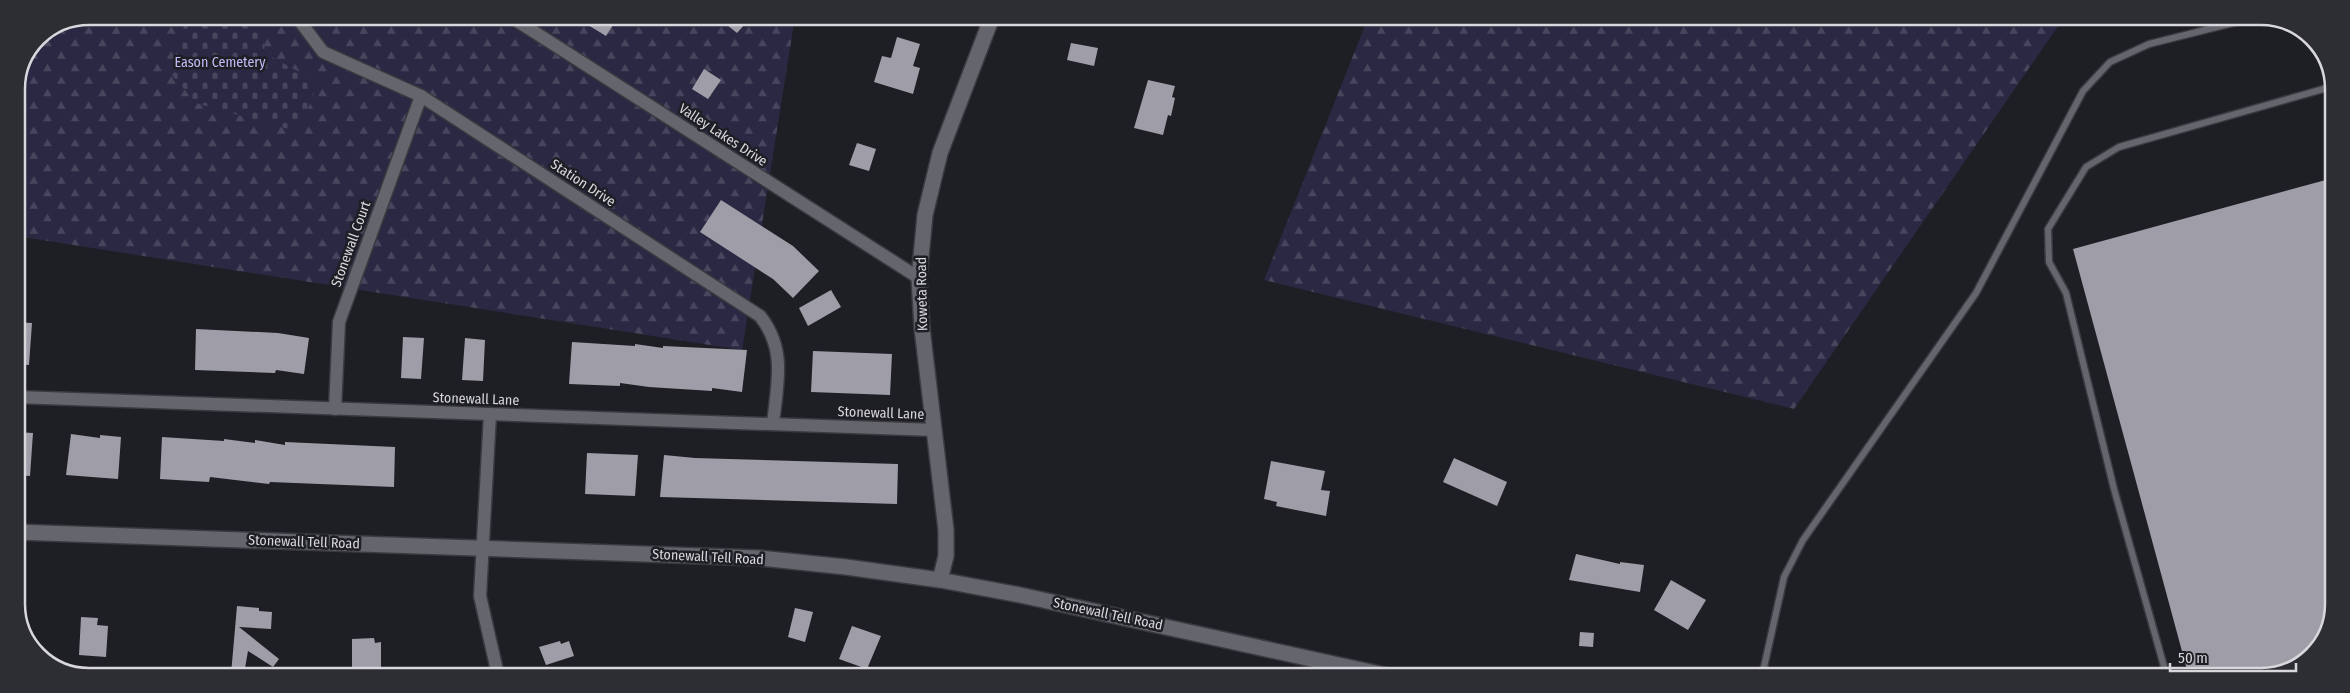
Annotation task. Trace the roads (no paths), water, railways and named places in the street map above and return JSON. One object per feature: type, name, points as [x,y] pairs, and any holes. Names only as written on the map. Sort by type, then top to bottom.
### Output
[{"type":"street","name":"Station Drive","points":[[303,25],[323,52],[421,96],[760,316],[770,329],[776,344],[778,371],[773,424]]},
{"type":"street","name":"Valley Lakes Drive","points":[[524,25],[919,278]]},
{"type":"street","name":"Koweta Road","points":[[940,580],[946,556],[946,530],[922,328],[919,278],[925,215],[940,153],[989,25]]},
{"type":"street","name":"Stonewall Court","points":[[335,409],[339,322],[421,96]]},
{"type":"street","name":"Stonewall Lane","points":[[25,397],[934,430]]},
{"type":"street","points":[[490,414],[480,596],[496,668]]},
{"type":"street","name":"Stonewall Tell Road","points":[[25,532],[759,558],[846,567],[940,580],[1020,595],[1353,668]]},
{"type":"lane","points":[[1764,668],[1784,577],[1803,540],[1976,293],[2083,91],[2110,62],[2149,44],[2225,25]]},
{"type":"lane","points":[[2164,668],[2114,489],[2066,293],[2049,262],[2048,229],[2086,167],[2119,147],[2325,89]]},
{"type":"park label","name":"Eason Cemetery","points":[[220,62]]}]
